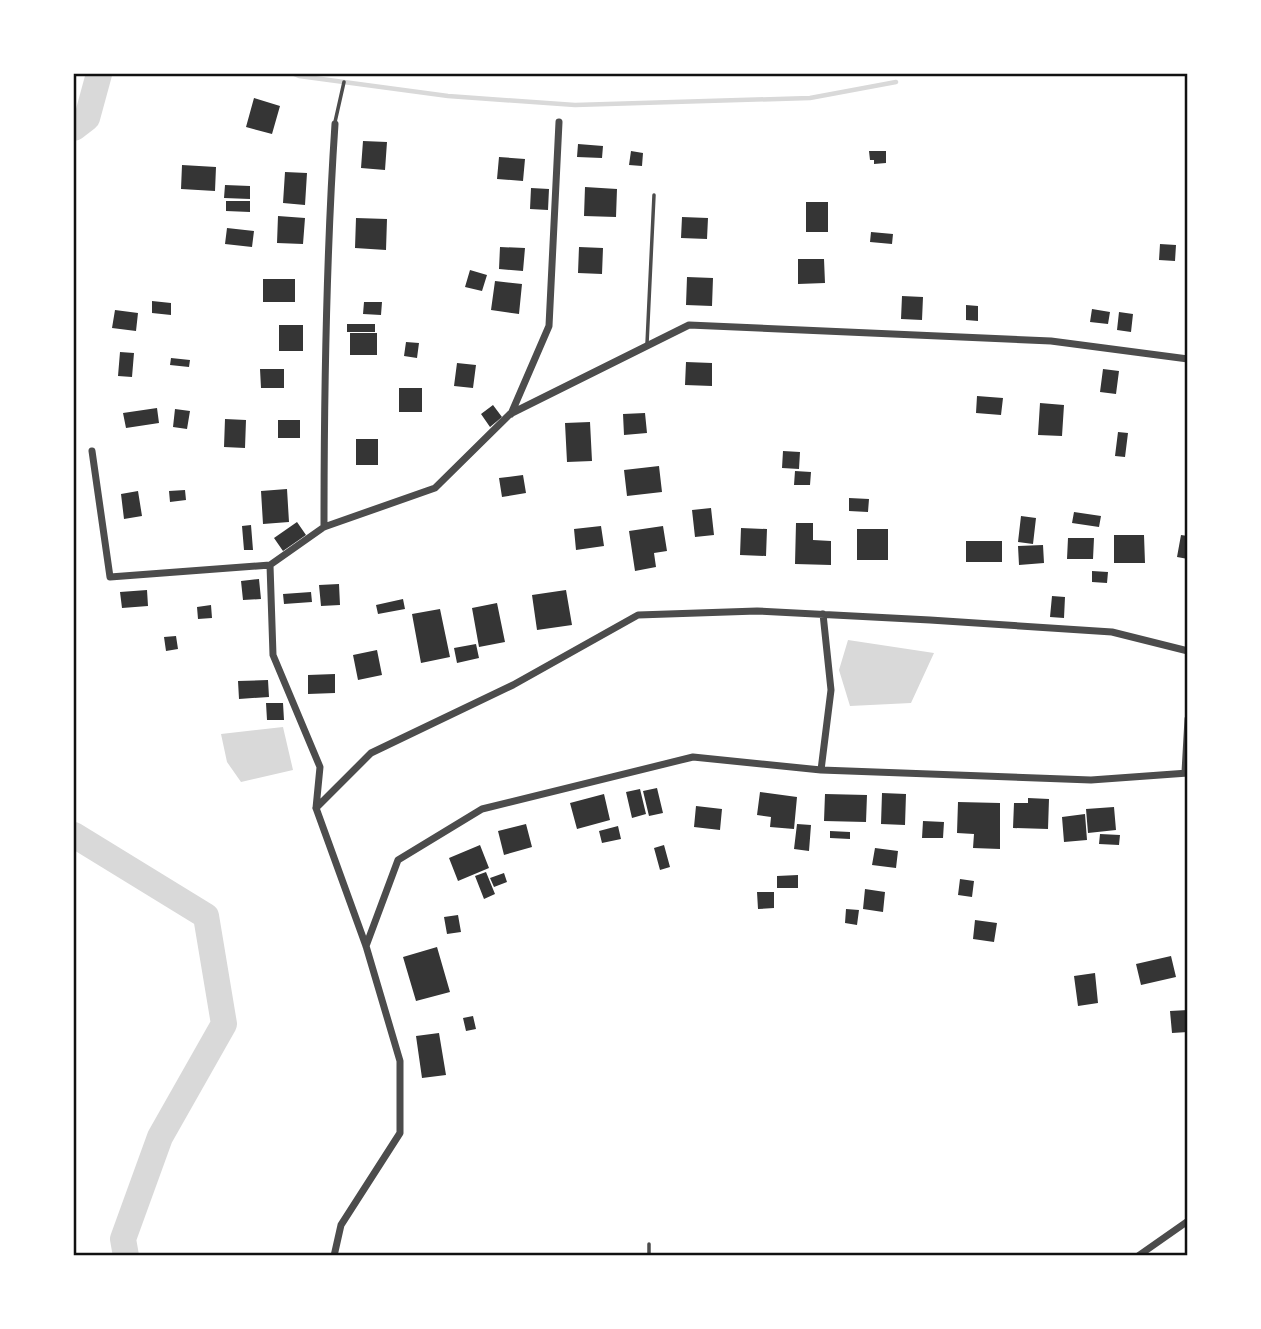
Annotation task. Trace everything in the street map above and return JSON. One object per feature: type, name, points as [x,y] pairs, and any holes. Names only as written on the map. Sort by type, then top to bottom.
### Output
[{"type":"street","points":[[510,414],[549,326],[559,122]]},
{"type":"street","points":[[324,527],[324,355],[335,124]]},
{"type":"street","points":[[92,450],[110,577],[270,565],[324,527],[435,488],[510,414],[689,326],[1051,341],[1188,359]]},
{"type":"street","points":[[270,565],[273,656],[320,767],[317,808],[366,946],[400,1061],[400,1133],[341,1225],[334,1255]]},
{"type":"street","points":[[317,808],[371,753],[513,685],[638,615],[757,611],[1112,632],[1188,651]]},
{"type":"street","points":[[821,771],[831,690],[823,614]]},
{"type":"street","points":[[366,946],[398,860],[482,809],[693,757],[821,771],[1091,780],[1186,772],[1188,719]]},
{"type":"street","points":[[1138,1255],[1188,1221]]},
{"type":"lane","points":[[335,124],[344,82]]},
{"type":"lane","points":[[647,346],[654,195]]},
{"type":"lane","points":[[649,1244],[649,1255]]},
{"type":"shaded area","points":[[848,640],[934,653],[911,703],[850,706],[839,670]]},
{"type":"shaded area","points":[[283,727],[293,770],[241,782],[227,762],[221,734]]},
{"type":"building","points":[[254,98],[280,106],[272,134],[246,127]]},
{"type":"building","points":[[363,141],[387,142],[385,170],[361,168]]},
{"type":"building","points":[[578,144],[603,146],[602,158],[577,157]]},
{"type":"building","points":[[631,151],[643,153],[642,166],[629,165]]},
{"type":"building","points":[[869,151],[886,151],[886,163],[874,164],[874,160],[870,160]]},
{"type":"building","points":[[499,157],[525,159],[523,181],[497,179]]},
{"type":"building","points":[[182,165],[216,167],[215,191],[181,189]]},
{"type":"building","points":[[285,172],[307,173],[305,205],[283,203]]},
{"type":"building","points":[[225,185],[250,186],[250,199],[224,198]]},
{"type":"building","points":[[585,187],[617,189],[616,217],[584,216]]},
{"type":"building","points":[[531,188],[549,189],[548,210],[530,209]]},
{"type":"building","points":[[226,201],[250,201],[250,212],[226,211]]},
{"type":"building","points":[[806,202],[828,202],[828,232],[806,232]]},
{"type":"building","points":[[278,216],[305,218],[303,244],[277,243]]},
{"type":"building","points":[[682,217],[708,218],[707,239],[681,238]]},
{"type":"building","points":[[356,218],[387,219],[386,250],[355,248]]},
{"type":"building","points":[[227,228],[254,231],[252,247],[225,244]]},
{"type":"building","points":[[871,232],[893,234],[892,244],[870,242]]},
{"type":"building","points":[[1160,244],[1176,245],[1175,261],[1159,260]]},
{"type":"building","points":[[500,247],[525,248],[523,271],[499,269]]},
{"type":"building","points":[[579,247],[603,248],[602,274],[578,273]]},
{"type":"building","points":[[798,259],[824,259],[825,283],[798,284]]},
{"type":"building","points":[[470,270],[487,275],[482,291],[465,287]]},
{"type":"building","points":[[687,277],[713,278],[712,306],[686,305]]},
{"type":"building","points":[[263,279],[295,279],[295,302],[263,302]]},
{"type":"building","points":[[495,281],[522,284],[519,314],[491,310]]},
{"type":"building","points":[[902,296],[923,297],[922,320],[901,319]]},
{"type":"building","points":[[152,301],[171,303],[171,315],[152,313]]},
{"type":"building","points":[[364,302],[382,302],[381,315],[363,314]]},
{"type":"building","points":[[966,305],[978,306],[978,321],[966,320]]},
{"type":"building","points":[[1092,309],[1110,312],[1108,324],[1090,322]]},
{"type":"building","points":[[115,310],[138,313],[136,331],[112,328]]},
{"type":"building","points":[[1119,312],[1133,314],[1131,332],[1117,330]]},
{"type":"building","points":[[347,324],[375,324],[375,332],[347,332]]},
{"type":"building","points":[[279,325],[303,325],[303,351],[279,351]]},
{"type":"building","points":[[350,333],[377,333],[377,355],[350,355]]},
{"type":"building","points":[[406,342],[419,343],[417,358],[404,356]]},
{"type":"building","points":[[120,352],[134,353],[132,377],[118,376]]},
{"type":"building","points":[[171,358],[190,360],[189,367],[170,365]]},
{"type":"building","points":[[686,362],[712,363],[712,386],[685,385]]},
{"type":"building","points":[[457,363],[476,365],[473,388],[454,386]]},
{"type":"building","points":[[260,369],[284,369],[284,388],[261,388]]},
{"type":"building","points":[[1103,369],[1119,371],[1116,394],[1100,392]]},
{"type":"building","points":[[399,388],[422,388],[422,412],[399,412]]},
{"type":"building","points":[[977,396],[1003,398],[1001,415],[976,413]]},
{"type":"building","points":[[1040,403],[1064,405],[1062,436],[1038,435]]},
{"type":"building","points":[[493,405],[502,417],[490,427],[481,414]]},
{"type":"building","points":[[157,408],[159,423],[126,428],[123,413]]},
{"type":"building","points":[[175,409],[190,411],[187,429],[173,427]]},
{"type":"building","points":[[645,413],[647,433],[624,435],[623,414]]},
{"type":"building","points":[[225,419],[246,420],[245,448],[224,447]]},
{"type":"building","points":[[278,420],[300,420],[300,438],[278,438]]},
{"type":"building","points":[[590,422],[592,461],[567,462],[565,423]]},
{"type":"building","points":[[1118,432],[1128,433],[1125,457],[1115,456]]},
{"type":"building","points":[[356,439],[378,439],[378,465],[356,465]]},
{"type":"building","points":[[783,451],[800,452],[799,469],[782,468]]},
{"type":"building","points":[[659,466],[662,492],[627,496],[624,470]]},
{"type":"building","points":[[795,471],[811,472],[810,485],[794,485]]},
{"type":"building","points":[[523,475],[526,493],[502,497],[499,478]]},
{"type":"building","points":[[287,489],[289,522],[263,524],[261,491]]},
{"type":"building","points":[[185,490],[186,500],[170,502],[169,491]]},
{"type":"building","points":[[138,491],[142,516],[124,519],[121,494]]},
{"type":"building","points":[[849,498],[869,499],[868,512],[849,511]]},
{"type":"building","points":[[711,508],[714,535],[695,537],[692,510]]},
{"type":"building","points":[[1074,512],[1101,516],[1099,527],[1072,523]]},
{"type":"building","points":[[1021,516],[1036,518],[1033,544],[1018,542]]},
{"type":"building","points":[[297,522],[306,535],[283,551],[274,538]]},
{"type":"building","points":[[796,523],[813,523],[813,540],[831,541],[831,565],[795,564]]},
{"type":"building","points":[[251,525],[253,550],[244,550],[242,526]]},
{"type":"building","points":[[601,526],[604,546],[576,550],[574,529]]},
{"type":"building","points":[[663,526],[667,551],[654,553],[656,567],[635,571],[629,531]]},
{"type":"building","points":[[741,528],[767,529],[766,556],[740,555]]},
{"type":"building","points":[[857,529],[888,529],[888,560],[857,560]]},
{"type":"building","points":[[1114,535],[1144,535],[1145,563],[1114,563]]},
{"type":"building","points":[[1181,535],[1188,536],[1188,559],[1177,557]]},
{"type":"building","points":[[1068,538],[1094,538],[1093,559],[1067,559]]},
{"type":"building","points":[[966,541],[1002,541],[1002,562],[966,562]]},
{"type":"building","points":[[1043,545],[1044,563],[1019,565],[1018,546]]},
{"type":"building","points":[[1092,571],[1108,572],[1107,583],[1092,582]]},
{"type":"building","points":[[259,579],[261,599],[243,600],[241,581]]},
{"type":"building","points":[[339,584],[340,605],[321,606],[319,585]]},
{"type":"building","points":[[147,590],[148,606],[122,608],[120,592]]},
{"type":"building","points":[[566,590],[572,625],[537,630],[532,595]]},
{"type":"building","points":[[311,592],[312,602],[284,604],[283,594]]},
{"type":"building","points":[[1052,596],[1065,597],[1064,618],[1050,617]]},
{"type":"building","points":[[403,599],[405,609],[378,614],[376,605]]},
{"type":"building","points":[[497,603],[505,642],[479,647],[472,608]]},
{"type":"building","points":[[211,605],[212,618],[198,619],[197,607]]},
{"type":"building","points":[[440,609],[450,657],[421,663],[412,614]]},
{"type":"building","points":[[176,636],[178,649],[166,651],[164,637]]},
{"type":"building","points":[[476,644],[479,658],[457,663],[454,648]]},
{"type":"building","points":[[377,650],[382,675],[358,680],[353,655]]},
{"type":"building","points":[[335,674],[335,693],[308,694],[308,675]]},
{"type":"building","points":[[268,680],[269,697],[239,699],[238,681]]},
{"type":"building","points":[[266,703],[283,703],[284,720],[267,720]]},
{"type":"building","points":[[657,788],[663,813],[649,816],[643,791]]},
{"type":"building","points":[[640,789],[646,814],[632,818],[626,792]]},
{"type":"building","points":[[760,792],[797,797],[794,829],[770,827],[771,817],[757,815]]},
{"type":"building","points":[[882,793],[906,794],[905,825],[881,824]]},
{"type":"building","points":[[604,794],[610,820],[577,829],[570,803]]},
{"type":"building","points":[[825,794],[867,795],[866,822],[824,821]]},
{"type":"building","points":[[1028,798],[1049,799],[1048,829],[1013,828],[1014,803],[1028,803]]},
{"type":"building","points":[[958,802],[1000,803],[1000,849],[973,848],[974,834],[957,833]]},
{"type":"building","points":[[696,806],[722,809],[720,830],[694,827]]},
{"type":"building","points":[[1114,807],[1116,830],[1088,833],[1086,809]]},
{"type":"building","points":[[1085,814],[1087,840],[1064,842],[1062,817]]},
{"type":"building","points":[[923,821],[944,822],[943,838],[922,838]]},
{"type":"building","points":[[526,824],[532,847],[504,855],[498,831]]},
{"type":"building","points":[[797,824],[811,825],[809,851],[794,849]]},
{"type":"building","points":[[618,826],[621,839],[602,843],[599,831]]},
{"type":"building","points":[[830,831],[850,832],[850,839],[830,838]]},
{"type":"building","points":[[1100,834],[1120,835],[1119,845],[1099,844]]},
{"type":"building","points":[[480,845],[489,868],[458,881],[449,858]]},
{"type":"building","points":[[664,845],[670,867],[660,870],[654,848]]},
{"type":"building","points":[[875,848],[898,851],[896,868],[872,865]]},
{"type":"building","points":[[486,872],[495,894],[484,899],[475,876]]},
{"type":"building","points":[[504,873],[507,882],[494,887],[490,878]]},
{"type":"building","points":[[798,875],[798,888],[777,888],[777,876]]},
{"type":"building","points":[[960,879],[974,881],[972,897],[958,895]]},
{"type":"building","points":[[865,889],[885,892],[883,912],[863,909]]},
{"type":"building","points":[[757,892],[774,892],[774,908],[758,909]]},
{"type":"building","points":[[846,909],[859,910],[857,925],[845,923]]},
{"type":"building","points":[[458,915],[461,932],[447,934],[444,917]]},
{"type":"building","points":[[975,920],[997,923],[994,942],[973,939]]},
{"type":"building","points":[[437,947],[450,992],[416,1001],[403,957]]},
{"type":"building","points":[[1171,956],[1176,977],[1141,985],[1136,964]]},
{"type":"building","points":[[1095,973],[1098,1003],[1078,1006],[1074,976]]},
{"type":"building","points":[[1188,1010],[1188,1032],[1172,1033],[1170,1011]]},
{"type":"building","points":[[473,1016],[476,1029],[466,1031],[463,1018]]},
{"type":"building","points":[[439,1033],[446,1075],[422,1078],[416,1036]]},
{"type":"waterway","points":[[74,128],[87,118],[99,74]]},
{"type":"waterway","points":[[294,74],[448,96],[575,105],[810,98],[896,82]]},
{"type":"waterway","points":[[74,835],[206,916],[224,1024],[160,1137],[123,1239],[126,1256]]}]
